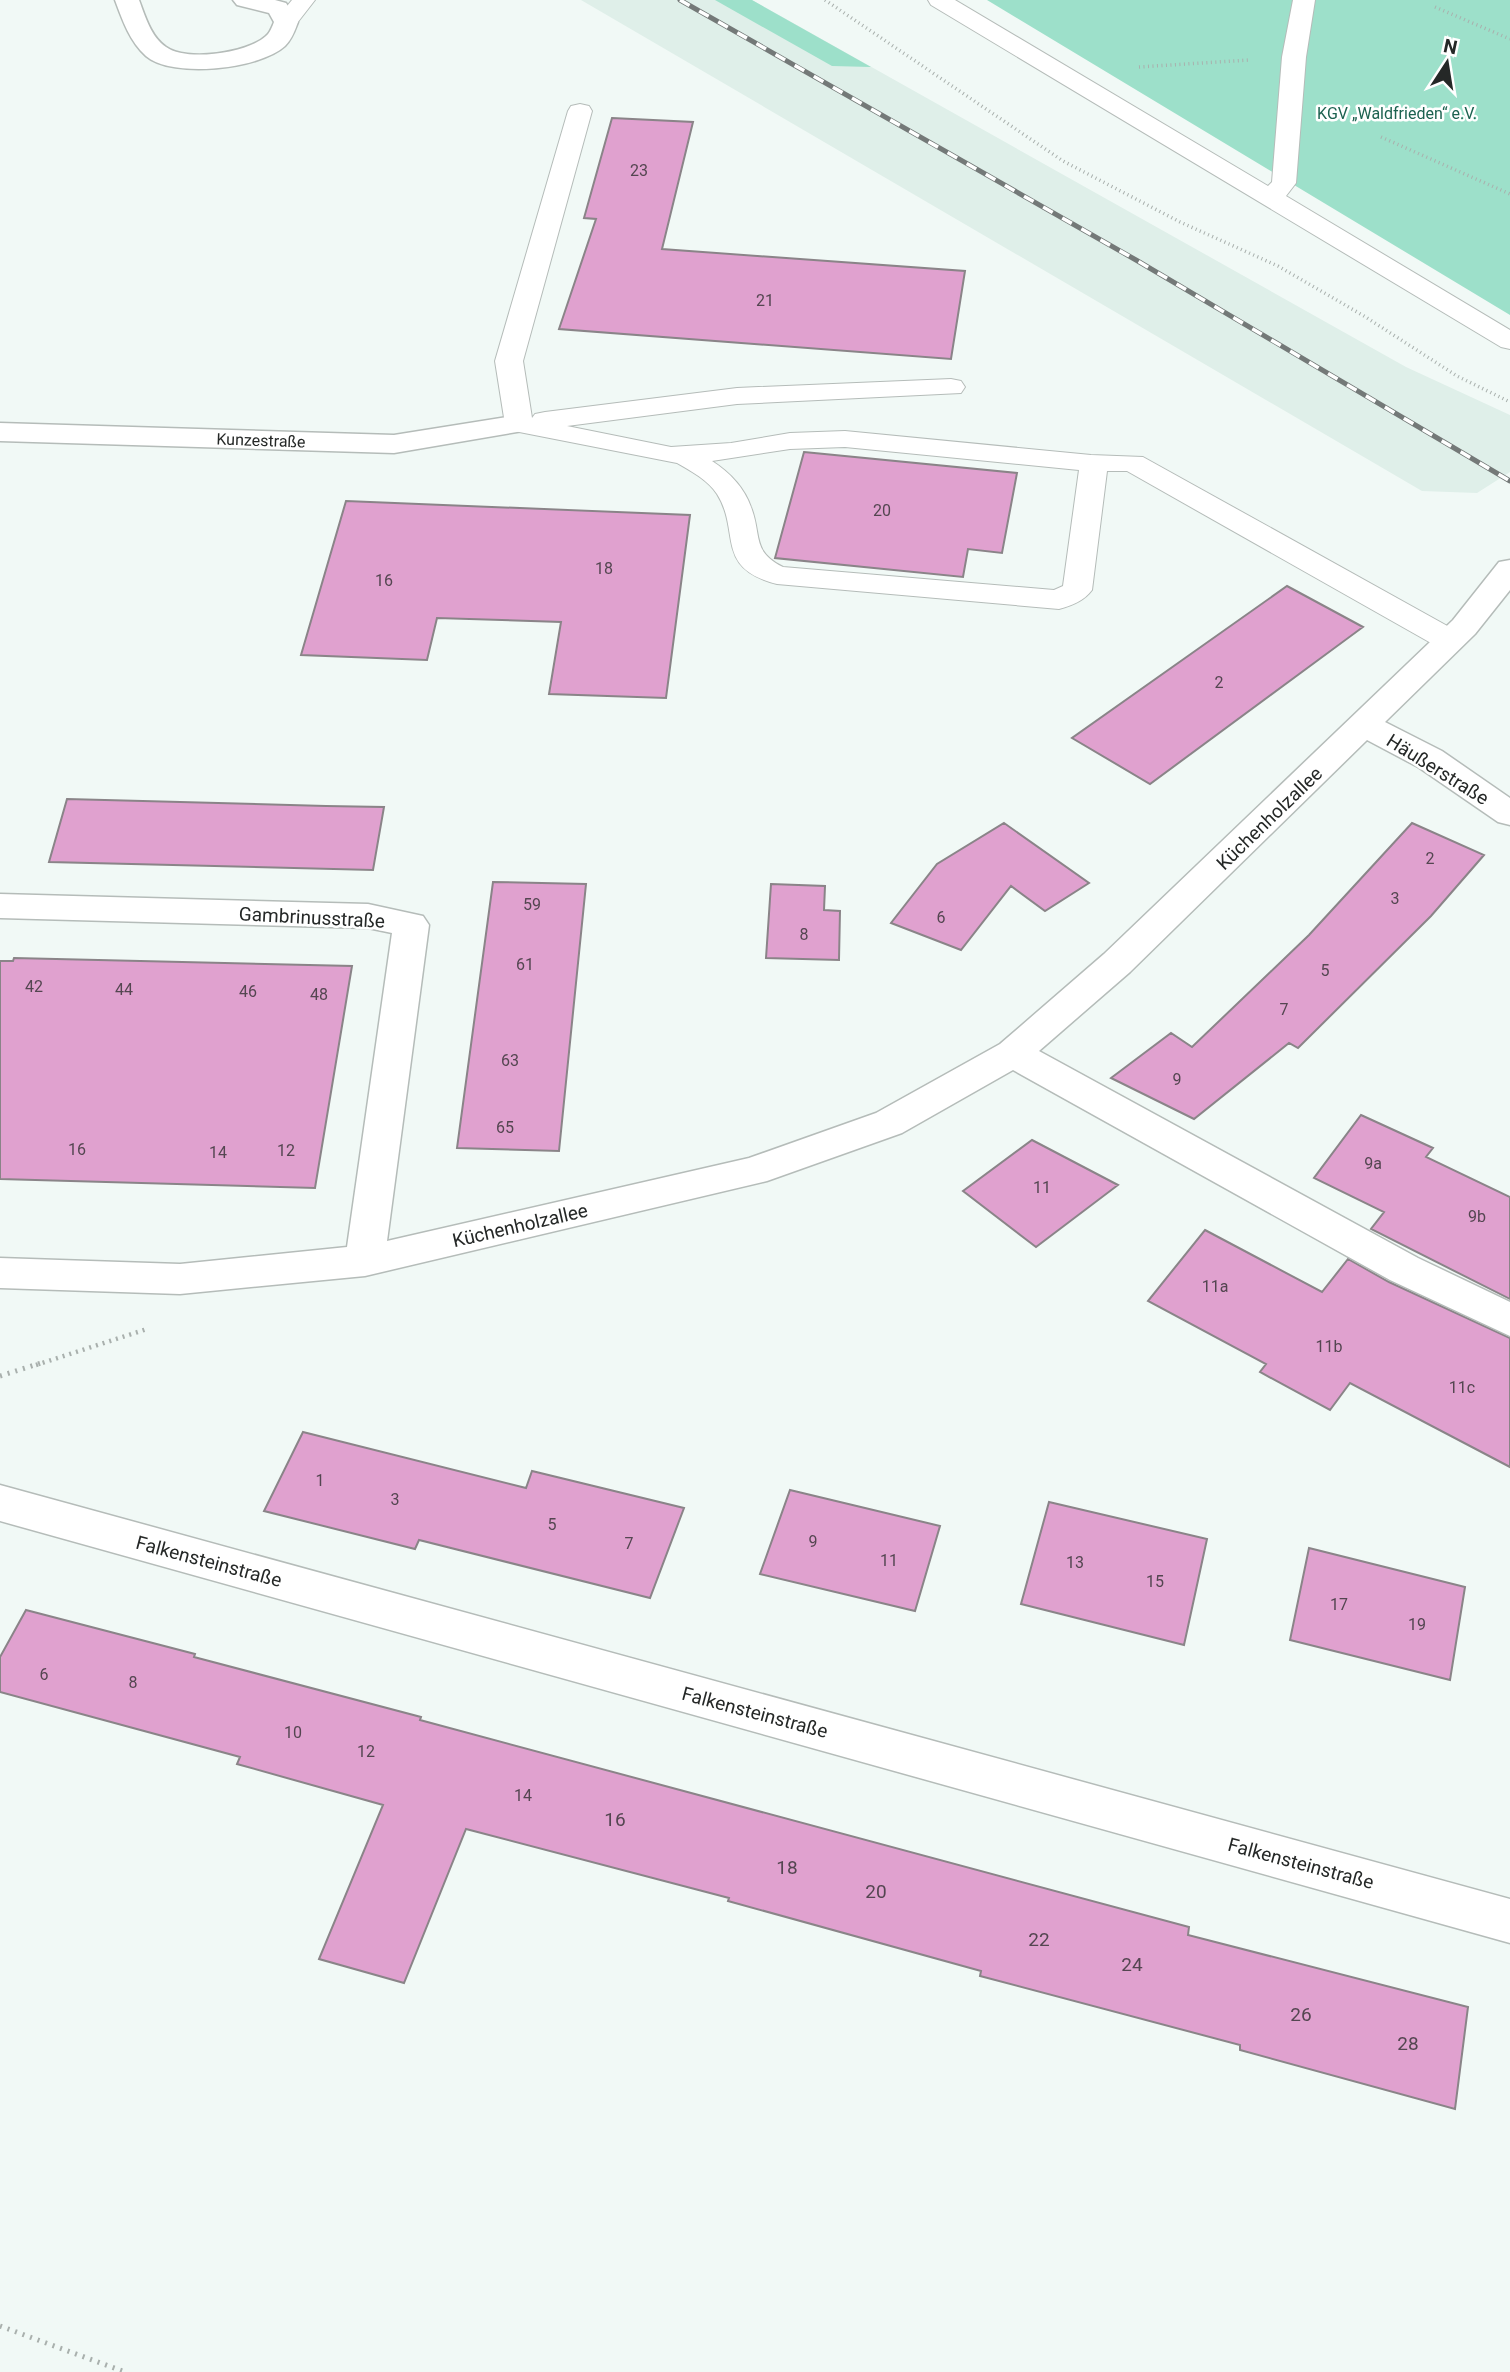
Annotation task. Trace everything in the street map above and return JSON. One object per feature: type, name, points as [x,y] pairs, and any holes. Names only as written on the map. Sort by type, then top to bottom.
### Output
[{"type":"street","points":[[127,0],[139,31],[158,54],[194,62],[226,60],[256,52],[278,40],[286,22],[278,8],[245,0]]},
{"type":"street","name":"Kunzestraße","points":[[2,434],[394,444],[520,424]]},
{"type":"street","name":"Küchenholzallee","points":[[0,1273],[180,1279],[365,1261],[753,1171],[889,1124],[1013,1053],[1117,963],[1464,627],[1510,569]]},
{"type":"street","name":"Häußerstraße","points":[[1365,725],[1430,759],[1510,814]]},
{"type":"street","name":"Gambrinusstraße","points":[[0,906],[368,916],[411,925],[365,1261]]},
{"type":"street","points":[[1013,1053],[1404,1269],[1510,1320]]},
{"type":"street","name":"Falkensteinstraße","points":[[0,1503],[1510,1921]]},
{"type":"lane","points":[[286,22],[304,0]]},
{"type":"lane","points":[[939,0],[1510,341]]},
{"type":"lane","points":[[1270,199],[1284,183],[1294,58],[1304,0]]},
{"type":"lane","points":[[520,424],[509,361],[580,111]]},
{"type":"lane","points":[[520,424],[737,397],[951,387]]},
{"type":"lane","points":[[520,424],[643,451],[684,455],[790,441],[845,439],[1064,458],[1091,463],[1133,463],[1415,623],[1450,640]]},
{"type":"lane","points":[[684,455],[717,477],[732,496],[749,558],[758,568],[777,575],[1059,600],[1076,590],[1093,471],[1091,463]]},
{"type":"path","points":[[825,0],[1063,161],[1180,222],[1278,266],[1364,316],[1457,376],[1510,402]]},
{"type":"path","points":[[1435,8],[1510,39]]},
{"type":"path","points":[[1131,68],[1294,58]]},
{"type":"path","points":[[1381,137],[1510,194]]},
{"type":"path","points":[[0,2326],[125,2372]]},
{"type":"shaded area","points":[[581,0],[752,0],[1406,367],[1510,415],[1510,472],[1477,493],[1422,491]]},
{"type":"green space","points":[[715,0],[752,0],[871,67],[832,66]]},
{"type":"green space","name":"KGV „Waldfrieden“ e.V.","points":[[987,0],[1510,0],[1510,315]]},
{"type":"building","points":[[612,118],[693,122],[662,249],[965,271],[951,359],[559,329],[596,219],[584,218]]},
{"type":"building","points":[[804,452],[1017,473],[1002,553],[968,549],[963,577],[775,558]]},
{"type":"building","points":[[346,501],[690,515],[666,698],[549,694],[561,622],[437,618],[427,660],[301,655]]},
{"type":"building","points":[[1287,586],[1363,627],[1150,784],[1072,738]]},
{"type":"building","points":[[67,799],[384,807],[373,870],[49,862]]},
{"type":"building","points":[[1004,823],[1089,883],[1045,911],[1011,886],[961,950],[891,923],[937,864]]},
{"type":"building","points":[[1412,823],[1484,855],[1431,916],[1298,1048],[1289,1043],[1194,1119],[1111,1078],[1171,1033],[1192,1047],[1309,935]]},
{"type":"building","points":[[493,882],[586,884],[559,1151],[457,1148]]},
{"type":"building","points":[[771,884],[825,886],[824,910],[840,911],[839,960],[766,958]]},
{"type":"building","points":[[14,958],[352,966],[315,1188],[0,1179],[0,961],[13,961]]},
{"type":"building","points":[[1361,1115],[1433,1148],[1426,1157],[1510,1197],[1510,1299],[1371,1229],[1384,1212],[1314,1178]]},
{"type":"building","points":[[1032,1140],[1118,1185],[1036,1247],[963,1191]]},
{"type":"building","points":[[1205,1230],[1322,1292],[1348,1259],[1389,1282],[1510,1338],[1510,1467],[1350,1383],[1330,1410],[1260,1372],[1266,1364],[1148,1301]]},
{"type":"building","points":[[303,1432],[526,1488],[532,1471],[684,1508],[650,1598],[419,1540],[415,1549],[264,1511]]},
{"type":"building","points":[[790,1490],[940,1526],[915,1611],[760,1574]]},
{"type":"building","points":[[1049,1502],[1207,1539],[1184,1645],[1021,1604]]},
{"type":"building","points":[[1309,1548],[1465,1587],[1450,1680],[1290,1640]]},
{"type":"building","points":[[26,1610],[421,1717],[420,1720],[1189,1927],[1188,1935],[1468,2007],[1455,2109],[1240,2050],[1240,2045],[980,1976],[981,1971],[728,1901],[729,1898],[466,1829],[404,1983],[319,1959],[383,1805],[237,1764],[240,1757],[0,1692],[0,1657]]},
{"type":"railway","points":[[680,0],[1136,260],[1510,481]]}]
